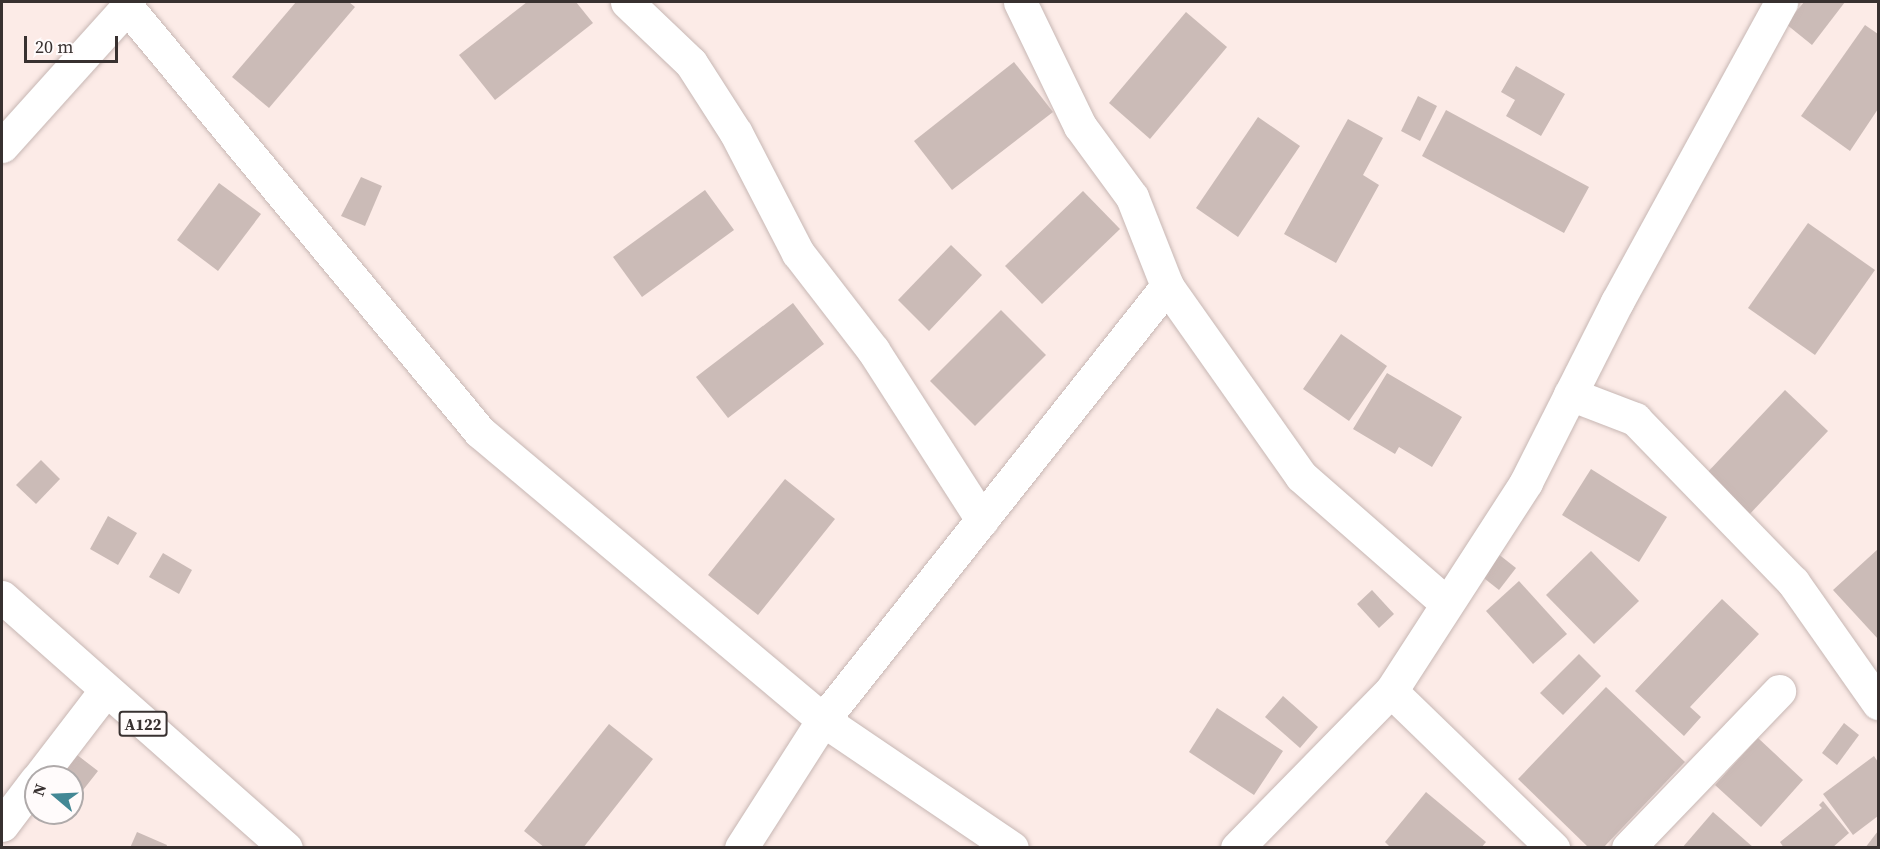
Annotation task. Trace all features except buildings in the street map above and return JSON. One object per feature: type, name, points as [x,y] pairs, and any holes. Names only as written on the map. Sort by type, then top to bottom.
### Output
[{"type":"main road","points":[[627,2],[691,63],[736,134],[798,253],[873,350],[982,520]]},
{"type":"main road","points":[[1020,2],[1080,126],[1132,197],[1167,286],[1301,476],[1447,604]]},
{"type":"main road","points":[[1237,848],[1391,691],[1526,482],[1570,394],[1781,2]]},
{"type":"main road","points":[[2,146],[129,4],[480,432],[823,720],[1012,848]]},
{"type":"main road","points":[[741,848],[823,720],[1167,286]]},
{"type":"main road","points":[[1570,394],[1635,419],[1793,582],[1878,703]]},
{"type":"main road","name":"A122","points":[[2,597],[105,691],[286,848]]},
{"type":"main road","points":[[48,765],[105,691]]},
{"type":"main road","points":[[1391,691],[1553,848]]},
{"type":"main road","points":[[1628,848],[1779,691]]},
{"type":"main road","points":[[2,825],[24,796]]}]
